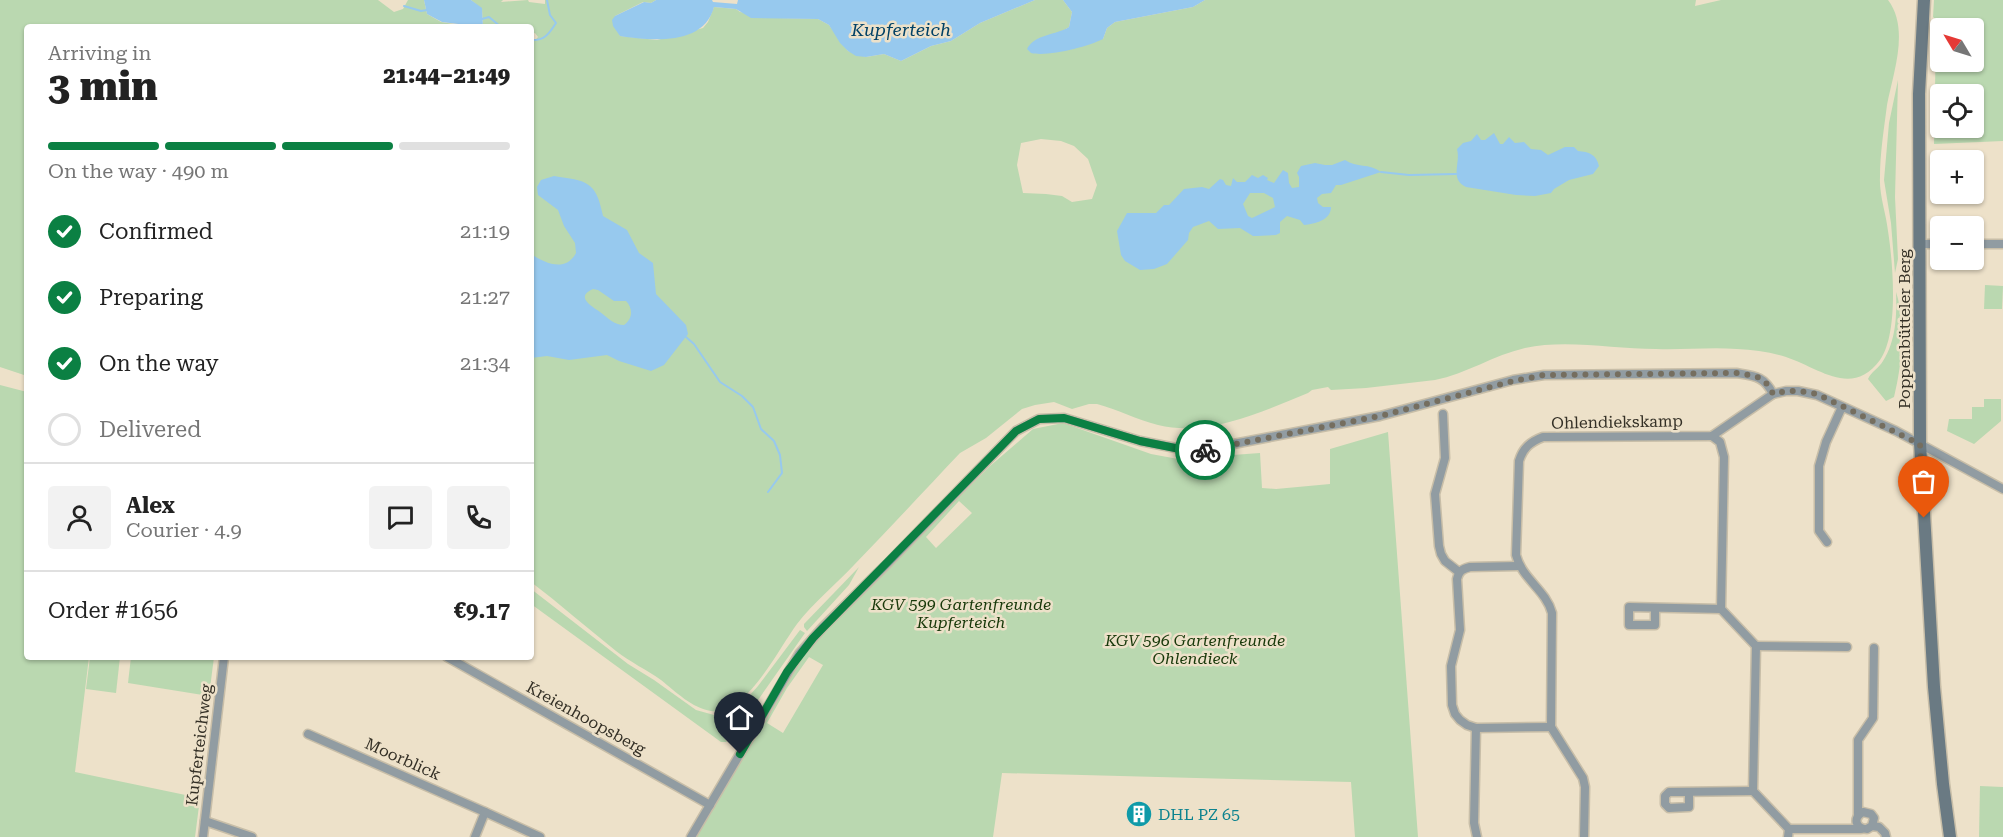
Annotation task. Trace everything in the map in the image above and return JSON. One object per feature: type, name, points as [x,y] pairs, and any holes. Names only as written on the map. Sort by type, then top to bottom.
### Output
[{"type":"main road","name":"Poppenbütteler Berg","points":[[1924,0],[1919,94],[1920,444],[1934,687],[1950,837]]},
{"type":"street","points":[[1920,244],[1930,244]]},
{"type":"street","points":[[1984,244],[2003,244]]},
{"type":"street","points":[[691,837],[787,672],[813,638],[1016,431],[1039,419],[1064,418],[1140,441],[1180,449],[1202,450],[1380,416],[1544,375],[1736,373],[1765,380],[1773,394]]},
{"type":"street","points":[[1858,814],[1863,812],[1871,814],[1874,818],[1868,830],[1789,833],[1753,791],[1756,646],[1721,609],[1724,456],[1720,442],[1712,436],[1773,394],[1786,391],[1810,392],[1920,444],[2003,489]]},
{"type":"street","points":[[1827,542],[1819,531],[1819,466],[1826,442],[1842,407]]},
{"type":"street","points":[[1443,414],[1445,458],[1435,494],[1439,546],[1445,561],[1459,572]]},
{"type":"street","name":"Ohlendiekskamp","points":[[1518,566],[1516,555],[1519,461],[1522,452],[1534,440],[1543,437],[1712,436]]},
{"type":"street","points":[[1551,727],[1476,728],[1467,725],[1455,714],[1452,705],[1451,666],[1460,630],[1457,579],[1459,572],[1470,567],[1518,566],[1549,601],[1552,614],[1551,727],[1583,777],[1585,787],[1584,837]]},
{"type":"street","points":[[1655,608],[1721,609]]},
{"type":"street","points":[[1756,646],[1847,647]]},
{"type":"street","points":[[1861,829],[1856,819],[1858,814],[1858,740],[1873,718],[1874,648]]},
{"type":"street","name":"Kupferteichweg","points":[[203,837],[224,660]]},
{"type":"street","name":"Kreienhoopsberg","points":[[452,660],[710,805]]},
{"type":"street","points":[[1476,728],[1474,823],[1477,837]]},
{"type":"street","name":"Moorblick","points":[[308,734],[540,837]]},
{"type":"street","points":[[1689,792],[1753,791]]},
{"type":"street","points":[[475,837],[485,812]]},
{"type":"street","points":[[205,821],[252,837]]},
{"type":"street","points":[[1872,826],[1879,827],[1885,832],[1886,837]]},
{"type":"green space","points":[[0,0],[378,0],[394,12],[403,9],[408,0],[424,0],[427,14],[441,22],[453,24],[24,24],[24,375],[0,367]]},
{"type":"green space","points":[[471,0],[503,0],[501,2],[528,0],[545,4],[545,0],[656,0],[651,3],[643,2],[615,16],[620,36],[657,40],[703,28],[714,7],[779,18],[818,19],[829,25],[848,51],[866,57],[884,54],[901,61],[931,46],[951,41],[980,23],[1035,0],[1063,0],[1072,12],[1069,27],[1038,39],[1103,39],[1107,28],[1115,22],[1193,7],[1205,0],[1696,0],[1695,6],[1721,0],[1888,0],[1895,12],[1899,38],[1896,65],[1887,105],[1880,168],[1880,184],[1892,261],[1893,297],[1890,333],[1880,360],[1869,371],[1858,377],[1847,379],[1823,373],[1786,357],[1756,351],[1727,348],[1640,349],[1557,344],[1514,351],[1435,380],[1366,388],[1331,390],[1328,387],[1312,390],[1253,415],[1196,428],[1158,425],[1097,404],[1072,409],[1054,402],[1022,409],[986,438],[960,453],[817,601],[797,624],[749,692],[737,703],[724,710],[711,711],[691,703],[661,680],[621,655],[534,584],[534,41],[538,37],[534,33],[534,24],[483,24],[482,9]],"holes":[[[1041,139],[1061,141],[1074,146],[1088,159],[1097,185],[1092,199],[1072,202],[1062,196],[1023,193],[1017,165],[1021,143]]]},
{"type":"green space","points":[[1934,0],[2003,0],[2003,141],[1934,144],[1934,138],[1984,138],[1984,84],[1935,84],[1935,72],[1984,72],[1984,18],[1934,18]]},
{"type":"green space","points":[[1898,80],[1895,197],[1898,259],[1895,273],[1891,223],[1884,180],[1889,123]]},
{"type":"green space","points":[[1985,285],[2003,286],[2002,309],[1984,309]]},
{"type":"green space","points":[[1896,292],[1902,330],[1901,358],[1894,397],[1886,401],[1868,379],[1883,361],[1891,345],[1896,319]]},
{"type":"green space","points":[[0,385],[24,391],[24,660],[89,660],[75,772],[200,798],[195,837],[0,837]]},
{"type":"green space","points":[[1984,399],[2001,399],[2001,421],[1974,444],[1947,431],[1949,419],[1972,419],[1972,407],[1984,407]]},
{"type":"green space","points":[[1063,423],[1151,454],[1178,459],[1260,453],[1262,488],[1276,489],[1330,484],[1330,449],[1388,432],[1418,837],[1355,837],[1351,782],[1002,773],[993,837],[696,837],[793,668],[820,637],[990,466],[1033,429]],"holes":[[[959,501],[972,513],[936,548],[926,537]],[[809,657],[823,665],[783,733],[767,723],[787,688]]]},
{"type":"green space","points":[[859,567],[849,585],[807,631],[804,624]]},
{"type":"green space","points":[[534,591],[628,664],[696,710],[714,715],[719,730],[727,742],[721,742],[534,606]]},
{"type":"green space","points":[[800,630],[805,633],[730,740],[722,728],[720,717],[741,705]]},
{"type":"green space","points":[[90,660],[120,660],[116,693],[86,689]]},
{"type":"green space","points":[[131,660],[214,660],[209,696],[128,683]]},
{"type":"green space","points":[[1980,786],[2003,787],[2003,837],[1979,837]]},
{"type":"water","points":[[424,0],[471,0],[482,8],[483,24],[442,22],[427,14]]},
{"type":"water","name":"Kupferteich","points":[[656,0],[712,0],[713,2],[737,4],[738,0],[1035,0],[980,23],[951,41],[931,46],[901,61],[884,54],[856,56],[840,43],[829,25],[818,19],[751,18],[736,9],[714,7],[708,20],[688,35],[661,39],[620,36],[613,26],[612,20],[615,16],[644,2],[651,3]]},
{"type":"water","points":[[1063,0],[1205,0],[1193,7],[1115,22],[1107,28],[1103,39],[1087,45],[1057,52],[1031,53],[1027,49],[1035,40],[1069,27],[1072,12]]},
{"type":"water","points":[[1494,133],[1500,144],[1503,144],[1509,137],[1515,143],[1524,142],[1531,149],[1541,150],[1548,155],[1565,147],[1574,147],[1578,151],[1592,154],[1599,166],[1593,174],[1569,180],[1551,193],[1535,196],[1466,187],[1458,180],[1457,149],[1463,143],[1471,141],[1477,134],[1481,140],[1485,140]]},
{"type":"water","points":[[1345,160],[1372,167],[1381,172],[1336,185],[1331,193],[1322,194],[1317,198],[1318,203],[1323,207],[1331,207],[1328,215],[1317,222],[1304,225],[1300,220],[1287,216],[1280,222],[1280,233],[1253,236],[1240,228],[1218,229],[1209,221],[1193,227],[1188,240],[1167,264],[1154,269],[1140,270],[1125,261],[1121,255],[1117,231],[1127,213],[1156,213],[1164,205],[1169,205],[1184,189],[1202,187],[1209,189],[1220,179],[1226,185],[1231,186],[1233,178],[1237,182],[1245,182],[1252,175],[1258,178],[1263,175],[1274,183],[1283,170],[1288,173],[1292,188],[1299,187],[1297,173],[1301,166],[1315,163],[1332,165]],"holes":[[[1250,193],[1264,193],[1273,198],[1275,207],[1252,218],[1248,216],[1243,204]]]},
{"type":"water","points":[[554,176],[588,184],[597,195],[603,216],[627,230],[639,253],[653,263],[656,294],[686,325],[688,334],[664,365],[651,371],[607,355],[569,360],[547,356],[534,358],[534,256],[549,263],[561,264],[567,263],[576,253],[575,243],[564,226],[558,210],[538,195],[537,187],[541,180]],"holes":[[[593,289],[598,290],[614,301],[626,301],[631,310],[630,317],[624,325],[611,321],[586,301],[585,295]]]},
{"type":"waterway","points":[[534,40],[546,36],[556,23],[550,15],[547,0]]},
{"type":"waterway","points":[[404,6],[421,11],[427,10]]},
{"type":"waterway","points":[[482,19],[489,17],[497,24]]},
{"type":"waterway","points":[[1381,172],[1409,175],[1456,174]]},
{"type":"waterway","points":[[686,337],[694,344],[720,382],[742,396],[753,407],[761,429],[774,441],[780,455],[782,473],[768,492]]},
{"type":"way so far","points":[[1205,450],[1380,416],[1464,393],[1544,375],[1736,373],[1765,380],[1773,394],[1798,391],[1817,394],[1920,444],[1924,518]]},
{"type":"place","name":"DHL PZ 65","points":[[1139,814]]},
{"type":"route","points":[[740,754],[799,654],[1016,431],[1026,424],[1039,419],[1064,418],[1140,441],[1180,449],[1205,450]]},
{"type":"park label","name":"KGV 599 Gartenfreunde Kupferteich","points":[[961,613]]},
{"type":"park label","name":"KGV 596 Gartenfreunde Ohlendieck","points":[[1195,649]]}]
